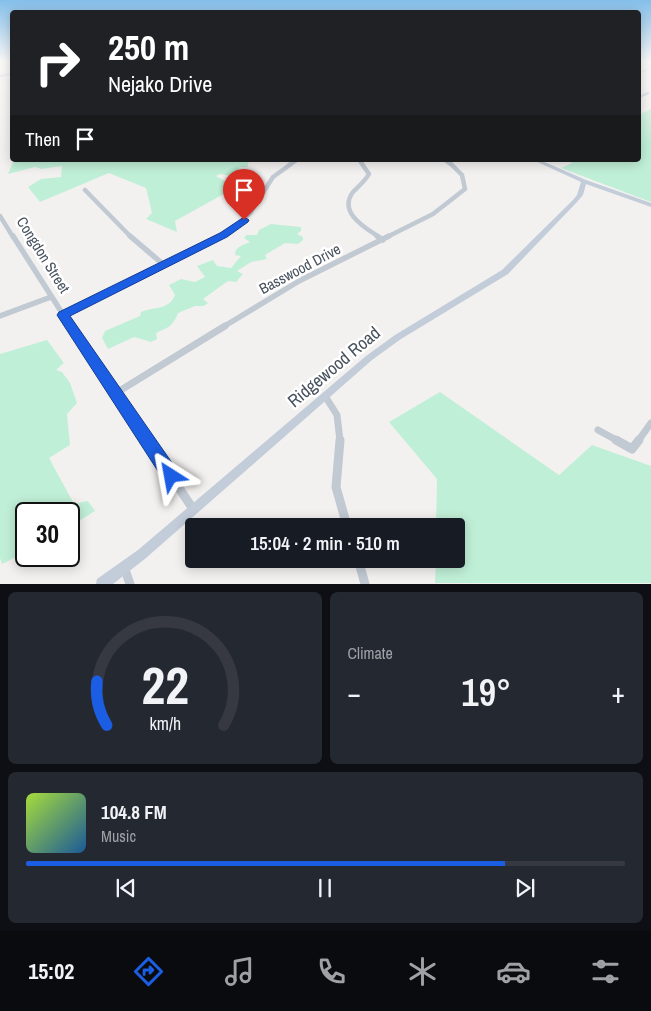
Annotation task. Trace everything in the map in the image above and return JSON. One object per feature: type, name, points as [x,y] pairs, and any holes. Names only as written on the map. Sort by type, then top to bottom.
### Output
[{"type":"main road","points":[[541,162],[584,181],[651,205]]},
{"type":"main road","name":"Ridgewood Road","points":[[102,584],[193,509],[369,358],[398,337],[505,272],[575,201],[580,195],[584,181]]},
{"type":"street","points":[[641,95],[648,93]]},
{"type":"street","points":[[63,315],[236,227],[250,213],[273,178],[294,162]]},
{"type":"street","points":[[360,162],[369,174],[366,181],[353,192],[348,200],[350,215],[359,224],[383,240]]},
{"type":"street","name":"Basswood Drive","points":[[116,393],[299,281],[433,214],[465,189],[466,181],[464,175],[448,162]]},
{"type":"street","points":[[85,190],[133,239],[164,265]]},
{"type":"street","name":"Congdon Street","points":[[0,216],[51,297],[193,509]]},
{"type":"street","points":[[0,316],[51,297]]},
{"type":"street","points":[[325,396],[335,408],[341,426],[336,483],[345,518]]},
{"type":"street","points":[[598,430],[632,448],[651,422]]},
{"type":"street","points":[[124,567],[130,584]]},
{"type":"street","points":[[361,568],[365,584]]},
{"type":"green space","points":[[651,109],[651,202],[561,168],[572,163],[571,162],[641,162],[641,114]]},
{"type":"green space","points":[[13,162],[250,162],[248,167],[239,167],[238,177],[220,174],[216,176],[230,184],[222,195],[175,221],[177,232],[146,219],[152,213],[146,188],[109,173],[40,202],[28,187],[41,179],[61,177],[62,166],[41,169],[35,167],[8,174]]},
{"type":"green space","points":[[271,224],[301,227],[301,231],[297,234],[303,237],[303,240],[298,244],[285,243],[265,255],[267,259],[251,262],[237,271],[243,274],[236,282],[228,281],[203,299],[208,303],[204,306],[195,306],[178,313],[172,324],[156,333],[157,339],[151,342],[134,337],[108,349],[102,338],[105,331],[140,316],[141,312],[169,304],[175,295],[169,285],[181,279],[195,282],[205,277],[197,266],[213,260],[217,266],[231,268],[241,256],[235,255],[236,250],[250,242],[244,238],[246,235],[257,235],[259,230]]},
{"type":"green space","points":[[47,340],[64,363],[56,370],[62,372],[70,383],[77,403],[67,414],[70,445],[49,458],[73,502],[15,502],[15,558],[2,564],[0,558],[0,354]]},
{"type":"green space","points":[[440,392],[559,475],[592,445],[651,466],[651,583],[435,583],[436,568],[465,568],[465,518],[436,518],[437,479],[389,422]]},
{"type":"green space","points":[[88,501],[95,511],[80,520],[80,503]]},
{"type":"route","points":[[171,476],[63,315],[224,235],[244,220]]}]
